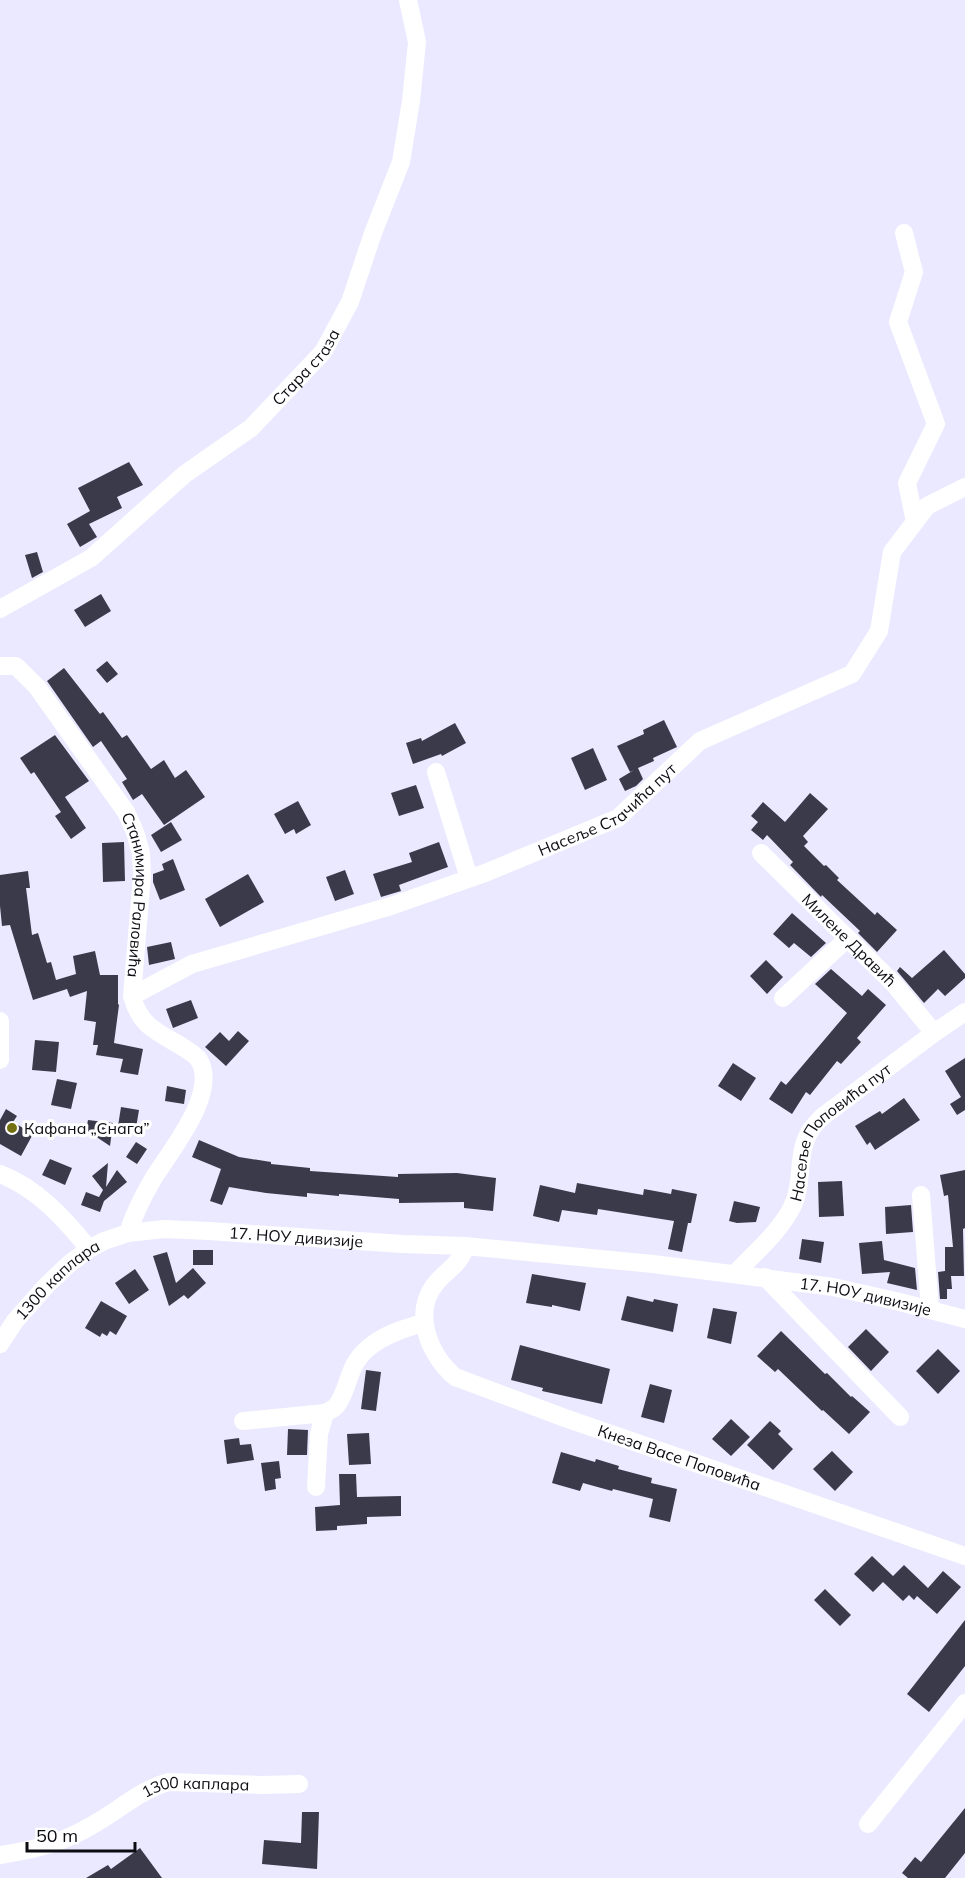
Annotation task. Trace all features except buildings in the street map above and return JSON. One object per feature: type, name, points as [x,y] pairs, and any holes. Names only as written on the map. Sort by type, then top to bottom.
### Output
[{"type":"street","name":"Стара стаза","points":[[0,609],[91,558],[185,474],[251,428],[323,352],[350,302],[373,233],[401,162],[411,101],[417,42],[408,0]]},
{"type":"street","points":[[904,232],[914,272],[898,322],[936,424],[907,483],[915,522]]},
{"type":"street","name":"Насеље Стачића пут","points":[[132,996],[192,964],[391,906],[485,873],[618,818],[700,741],[852,674],[879,631],[892,552],[927,506],[965,487]]},
{"type":"street","name":"Станимира Раловића","points":[[0,666],[16,666],[37,687],[126,812],[141,853],[142,874],[132,996],[140,1017],[152,1029],[188,1050],[199,1060],[203,1072],[204,1086],[194,1113],[144,1194],[128,1233]]},
{"type":"street","points":[[436,772],[469,878]]},
{"type":"street","name":"Милене Дравић","points":[[761,853],[894,984],[934,1033]]},
{"type":"street","points":[[783,998],[847,939]]},
{"type":"street","name":"Насеље Поповића пут","points":[[735,1274],[779,1227],[792,1208],[798,1188],[803,1152],[810,1131],[822,1117],[965,1012]]},
{"type":"street","points":[[0,1022],[0,1060]]},
{"type":"street","points":[[0,1174],[24,1186],[41,1199],[89,1248]]},
{"type":"street","points":[[921,1195],[930,1309]]},
{"type":"street","name":"17. НОУ дивизије","points":[[128,1233],[150,1230],[192,1230],[465,1246],[625,1261],[765,1277],[843,1289],[965,1319]]},
{"type":"street","name":"1300 каплара","points":[[0,1344],[15,1321],[68,1265],[89,1248],[104,1240],[128,1233]]},
{"type":"street","points":[[243,1421],[325,1413],[336,1407],[357,1361],[367,1350],[390,1334],[424,1323],[429,1295],[438,1281],[459,1261],[465,1246]]},
{"type":"street","name":"17. НОУ дивизије","points":[[765,1277],[900,1417]]},
{"type":"street","name":"Кнеза Васе Поповића","points":[[424,1323],[438,1356],[450,1373],[459,1380],[965,1556]]},
{"type":"street","points":[[316,1487],[318,1434],[325,1413]]},
{"type":"street","points":[[868,1824],[965,1703]]},
{"type":"street","name":"1300 каплара","points":[[0,1855],[33,1850],[59,1841],[99,1821],[155,1786],[169,1782],[299,1784]]},
{"type":"place","name":"Кафана „Снага”","points":[[12,1128]]}]
